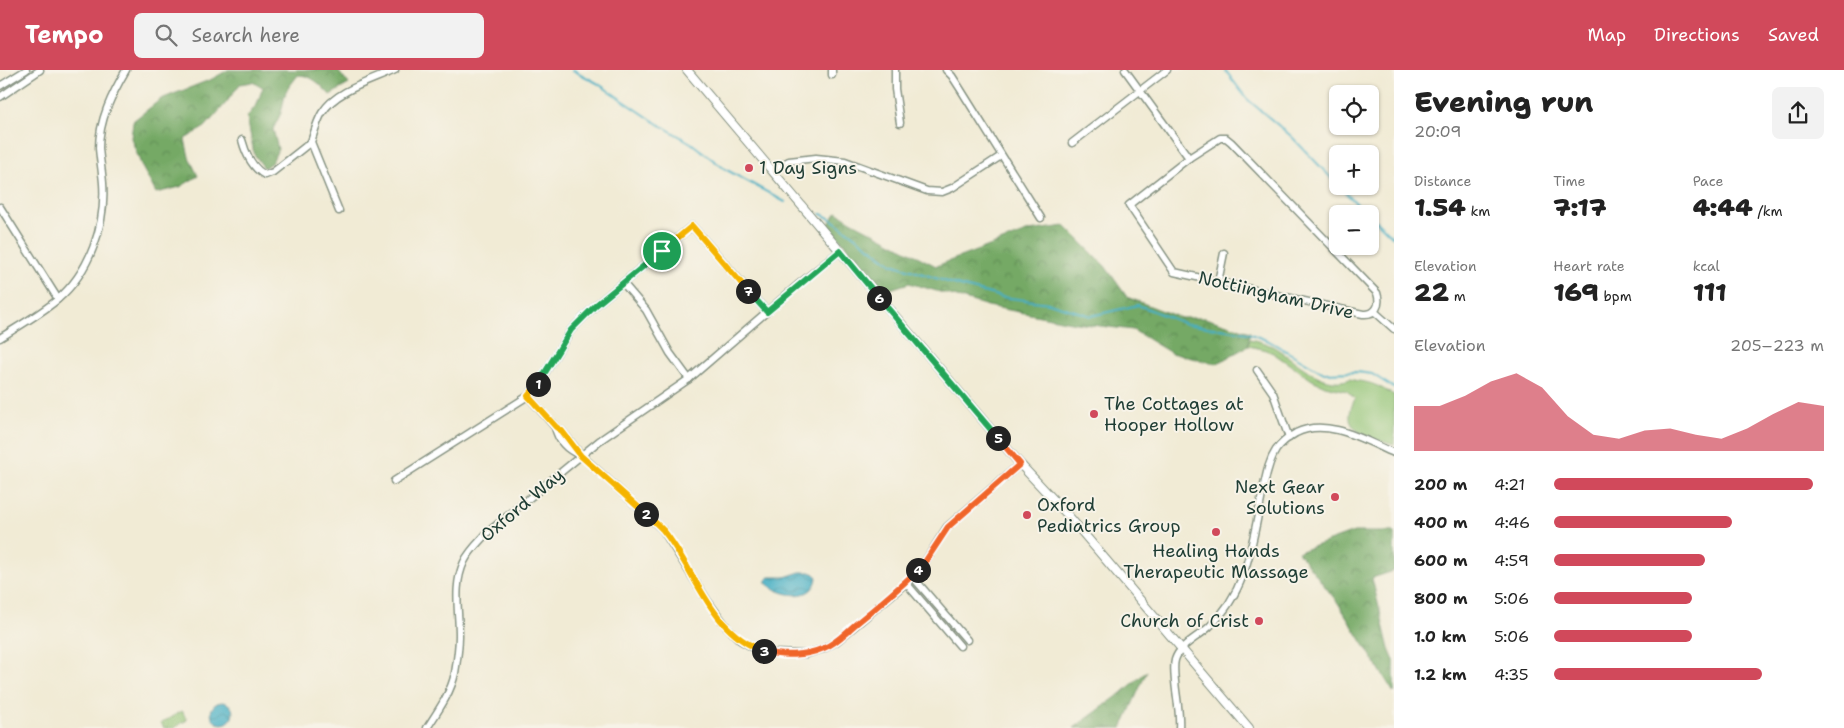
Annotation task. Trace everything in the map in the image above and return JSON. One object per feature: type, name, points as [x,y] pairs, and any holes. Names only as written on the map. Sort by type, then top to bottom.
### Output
[{"type":"street","points":[[0,86],[26,70]]},
{"type":"street","points":[[0,96],[40,70]]},
{"type":"street","points":[[0,338],[58,299],[72,283],[92,250],[100,228],[103,196],[99,146],[102,124],[106,108],[126,70]]},
{"type":"street","points":[[242,140],[245,153],[257,171],[265,175],[273,172],[311,142],[322,114],[330,103],[348,91],[395,70]]},
{"type":"street","points":[[687,70],[1020,464],[1066,513],[1249,728]]},
{"type":"street","points":[[895,70],[895,89],[900,123]]},
{"type":"street","points":[[946,70],[961,90],[1000,156],[1041,218]]},
{"type":"street","points":[[1125,70],[1188,158]]},
{"type":"street","points":[[1072,143],[1167,70]]},
{"type":"street","name":"Nottiingham Drive","points":[[1220,138],[1226,138],[1231,142],[1377,293],[1378,306],[1374,312],[1363,314],[1174,272],[1128,205],[1188,158],[1220,138]]},
{"type":"street","points":[[311,142],[339,211]]},
{"type":"street","points":[[772,170],[789,161],[816,158],[844,161],[927,190],[942,192],[952,188],[1000,156]]},
{"type":"street","points":[[0,207],[58,299]]},
{"type":"street","points":[[394,481],[528,396],[542,378],[571,330],[596,305],[692,226],[767,312]]},
{"type":"street","name":"Oxford Way","points":[[427,728],[447,696],[455,676],[459,634],[458,578],[464,561],[474,547],[488,532],[599,441],[689,379],[840,251]]},
{"type":"street","points":[[1218,282],[1224,253]]},
{"type":"street","points":[[623,283],[646,310],[670,353],[689,379]]},
{"type":"street","points":[[1374,312],[1394,328]]},
{"type":"street","points":[[1257,370],[1273,393],[1289,438]]},
{"type":"street","points":[[528,396],[556,427],[562,431],[581,456],[663,530],[707,600],[726,626],[740,640],[754,648],[770,653],[806,654],[823,649],[837,641],[906,583],[923,565],[948,527],[1020,464]]},
{"type":"street","points":[[1179,728],[1180,715],[1174,667],[1176,658],[1181,649],[1209,627],[1220,615],[1236,589],[1247,561],[1269,465],[1276,450],[1289,438],[1310,429],[1324,428],[1338,431],[1394,453]]},
{"type":"street","points":[[912,576],[967,640]]},
{"type":"street","points":[[906,583],[960,646]]},
{"type":"green space","points":[[228,70],[337,70],[349,84],[330,95],[320,84],[312,79],[298,75],[286,91],[281,113],[273,129],[278,149],[272,162],[264,168],[254,154],[247,117],[257,104],[263,87],[252,82],[240,84],[205,127],[185,139],[189,157],[198,176],[180,187],[156,193],[142,167],[131,138],[133,121],[161,99],[212,79]]},
{"type":"green space","points":[[837,212],[936,266],[1029,231],[1065,226],[1105,266],[1127,297],[1181,318],[1205,318],[1250,332],[1248,346],[1216,364],[1171,353],[1133,330],[1076,323],[988,306],[909,283],[884,291],[828,225]]},
{"type":"green space","points":[[1250,339],[1272,346],[1319,377],[1329,380],[1350,379],[1369,383],[1394,395],[1394,445],[1366,436],[1353,426],[1350,419],[1355,399],[1347,391],[1325,386],[1312,380],[1273,353],[1248,346]]},
{"type":"green space","points":[[1354,532],[1394,532],[1394,571],[1372,578],[1389,649],[1394,661],[1394,693],[1338,603],[1298,552]]},
{"type":"green space","points":[[1147,671],[1122,728],[1074,728],[1123,692]]},
{"type":"green space","points":[[182,711],[187,720],[174,728],[164,728],[161,723]]},
{"type":"water","points":[[800,572],[810,572],[815,574],[817,578],[814,586],[803,594],[787,594],[772,588],[766,583],[766,580],[770,577],[785,577]]},
{"type":"water","points":[[222,702],[230,705],[233,713],[230,721],[222,724],[214,721],[211,713],[214,705]]},
{"type":"waterway","points":[[573,70],[597,83],[655,122],[691,143],[725,169],[785,202]]},
{"type":"waterway","points":[[1225,70],[1247,99],[1291,136],[1329,176]]},
{"type":"waterway","points":[[1348,195],[1358,205]]},
{"type":"waterway","points":[[821,214],[831,219],[892,264],[960,286],[1002,297],[1049,303],[1091,316],[1138,305],[1186,324],[1248,333],[1269,341],[1324,373],[1357,372],[1372,374],[1394,388]]},
{"type":"waterway","points":[[1379,224],[1394,238]]},
{"type":"place","name":"1 Day Signs","points":[[749,168]]},
{"type":"place","name":"The Cottages at Hooper Hollow","points":[[1094,414]]},
{"type":"place","name":"Next Gear Solutions","points":[[1335,497]]},
{"type":"place","name":"Oxford Pediatrics Group","points":[[1027,515]]},
{"type":"place","name":"Healing Hands Therapeutic Massage","points":[[1216,532]]},
{"type":"place","name":"Church of Crist","points":[[1259,621]]},
{"type":"route","points":[[692,226],[767,312],[840,251],[1020,464],[964,511],[948,527],[923,565],[906,583],[837,641],[823,649],[806,654],[770,653],[754,648],[740,640],[726,626],[707,600],[663,530],[581,456],[562,431],[556,427],[528,396],[542,378],[571,330],[596,305],[662,251],[692,226]]}]
